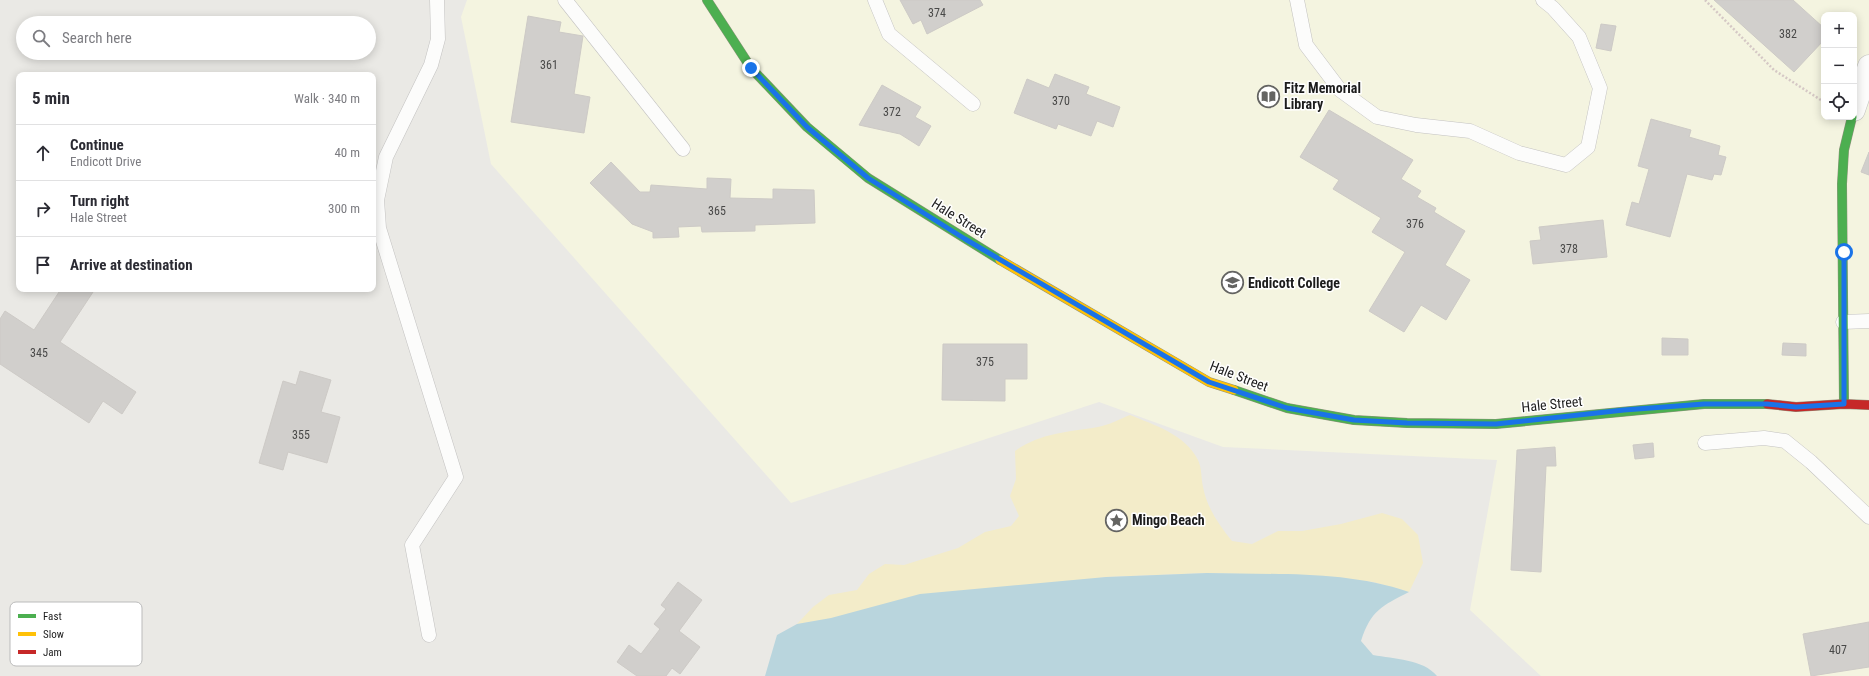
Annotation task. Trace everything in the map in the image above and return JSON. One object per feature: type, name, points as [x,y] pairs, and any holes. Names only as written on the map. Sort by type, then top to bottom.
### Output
[{"type":"main road","name":"Hale Street","points":[[707,0],[751,68],[807,127],[868,178],[965,239],[1209,382],[1287,408],[1354,420],[1407,423],[1496,424],[1624,410],[1704,404],[1767,404],[1796,407],[1844,404],[1869,405]]},
{"type":"main road","points":[[1844,404],[1844,252],[1841,180],[1847,131],[1851,120]]},
{"type":"street","points":[[1857,102],[1868,73]]},
{"type":"lane","points":[[429,635],[412,545],[456,476],[379,228],[377,200],[386,156],[431,65],[438,39],[437,0]]},
{"type":"lane","points":[[565,0],[683,149]]},
{"type":"lane","points":[[875,0],[889,34],[972,104]]},
{"type":"lane","points":[[1297,0],[1306,45],[1340,90],[1377,117],[1416,125],[1470,131],[1519,153],[1566,165],[1588,147],[1600,88],[1579,37],[1553,8],[1543,0]]},
{"type":"lane","points":[[1843,322],[1869,321]]},
{"type":"lane","points":[[1705,442],[1764,438],[1786,441],[1811,462],[1869,517]]},
{"type":"path","points":[[1705,0],[1774,70],[1821,100]]},
{"type":"shaded area","name":"Endicott College","points":[[467,0],[1869,0],[1869,676],[1541,676],[1470,610],[1497,460],[1223,447],[1099,402],[791,503],[491,164],[461,17]]},
{"type":"sand","name":"Mingo Beach","points":[[1130,415],[1159,427],[1177,437],[1192,451],[1199,463],[1207,502],[1218,522],[1232,541],[1252,544],[1278,531],[1302,531],[1341,524],[1382,513],[1402,519],[1418,535],[1423,563],[1409,592],[1373,582],[1317,576],[1207,573],[1106,577],[797,624],[813,607],[829,595],[857,590],[869,574],[885,564],[904,565],[958,548],[985,532],[1011,526],[1019,516],[1010,496],[1016,479],[1015,451],[1034,440],[1055,434],[1102,426]]},
{"type":"water","points":[[1207,573],[1283,574],[1335,577],[1385,585],[1409,592],[1385,605],[1373,616],[1361,641],[1373,655],[1416,663],[1431,670],[1437,676],[765,676],[777,635],[797,624],[831,618],[920,594],[1106,577]]},
{"type":"building","points":[[900,0],[980,0],[983,5],[927,34],[921,20],[913,24]]},
{"type":"building","points":[[1714,0],[1793,0],[1821,25],[1821,43],[1794,72]]},
{"type":"building","points":[[528,16],[561,22],[559,32],[583,36],[574,94],[590,97],[584,133],[511,122]]},
{"type":"building","points":[[1601,24],[1616,26],[1611,51],[1596,48]]},
{"type":"building","points":[[1055,74],[1089,87],[1086,94],[1120,107],[1113,127],[1097,121],[1091,136],[1058,124],[1056,129],[1014,113],[1027,79],[1049,88]]},
{"type":"building","points":[[882,85],[921,107],[915,117],[931,126],[919,146],[900,134],[859,125]]},
{"type":"building","points":[[1329,110],[1413,160],[1401,179],[1421,191],[1417,197],[1436,208],[1434,212],[1465,231],[1445,265],[1470,280],[1446,320],[1421,305],[1404,332],[1369,311],[1405,252],[1372,232],[1381,218],[1333,189],[1339,180],[1300,157]]},
{"type":"building","points":[[1651,119],[1691,130],[1689,137],[1720,146],[1718,155],[1726,157],[1721,175],[1714,174],[1712,180],[1687,174],[1670,237],[1626,225],[1632,202],[1639,204],[1649,169],[1638,166]]},
{"type":"building","points":[[1869,152],[1869,175],[1861,172]]},
{"type":"building","points":[[611,162],[640,192],[650,192],[651,185],[707,189],[707,178],[731,179],[730,198],[773,199],[773,189],[814,190],[815,223],[755,225],[755,231],[702,232],[701,226],[678,227],[679,237],[653,238],[653,232],[632,224],[590,183]]},
{"type":"building","points":[[1603,220],[1607,257],[1533,264],[1530,241],[1541,240],[1539,227]]},
{"type":"building","points":[[59,292],[93,292],[60,342],[136,392],[122,414],[103,401],[89,423],[0,364],[0,319],[5,311],[34,330]]},
{"type":"building","points":[[1662,338],[1688,339],[1688,355],[1662,355]]},
{"type":"building","points":[[1783,343],[1806,344],[1806,356],[1782,355]]},
{"type":"building","points":[[943,344],[1027,344],[1027,379],[1005,379],[1005,401],[942,400]]},
{"type":"building","points":[[300,371],[331,380],[321,412],[340,417],[327,463],[288,452],[283,470],[259,463],[283,381],[296,385]]},
{"type":"building","points":[[1653,443],[1654,457],[1635,459],[1633,445]]},
{"type":"building","points":[[1555,447],[1556,466],[1546,466],[1541,572],[1511,570],[1517,450]]},
{"type":"building","points":[[678,582],[702,600],[679,631],[700,647],[680,674],[672,668],[666,676],[637,676],[617,662],[629,645],[641,654],[660,629],[654,624],[666,609],[661,605]]},
{"type":"building","points":[[1869,622],[1869,667],[1811,676],[1803,634]]},
{"type":"traffic: fast","points":[[707,0],[751,68],[807,127],[868,178],[1000,260]]},
{"type":"traffic: fast","points":[[1844,404],[1842,184],[1844,150],[1851,120]]},
{"type":"traffic: fast","points":[[1234,390],[1287,408],[1354,420],[1407,423],[1496,424],[1704,404],[1767,404]]},
{"type":"traffic: slow","points":[[1000,260],[1209,382],[1234,390]]},
{"type":"traffic: jam","points":[[1767,404],[1796,407],[1844,404],[1869,405]]},
{"type":"place","name":"Fitz Memorial Library","points":[[1269,96]]},
{"type":"place","name":"Endicott College","points":[[1233,283]]},
{"type":"place","name":"Mingo Beach","points":[[1116,520]]},
{"type":"route","points":[[751,68],[807,127],[868,178],[965,239],[1104,321],[1209,382],[1287,408],[1354,420],[1407,423],[1496,424],[1624,410],[1704,404],[1767,404],[1796,407],[1844,404],[1844,252]]}]
